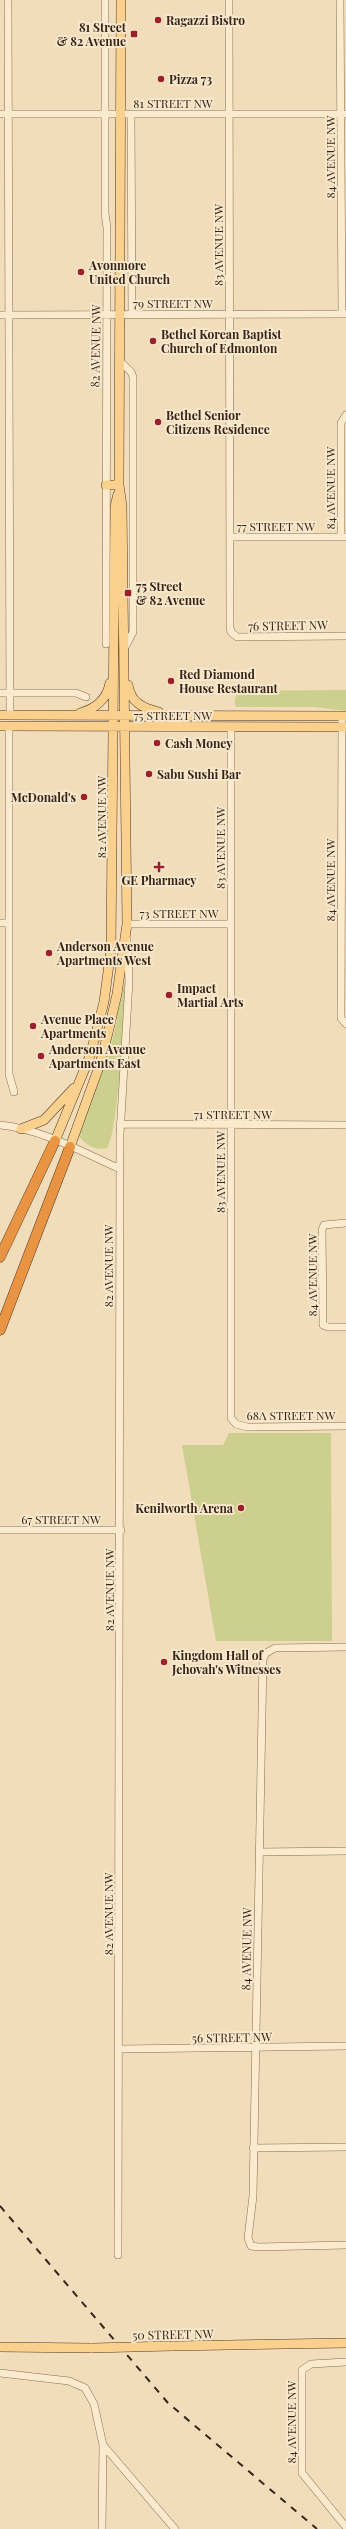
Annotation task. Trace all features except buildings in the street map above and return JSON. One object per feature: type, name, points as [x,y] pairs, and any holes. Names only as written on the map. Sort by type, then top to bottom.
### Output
[{"type":"highway","points":[[0,1257],[55,1141]]},
{"type":"highway","points":[[0,1330],[70,1147]]},
{"type":"main road","name":"82 AVENUE NW","points":[[70,1147],[100,1064],[108,1033],[117,994],[127,924],[125,647],[122,506],[119,485],[121,114],[120,0]]},
{"type":"main road","points":[[106,485],[119,485]]},
{"type":"main road","name":"82 AVENUE NW","points":[[55,1141],[81,1081],[92,1050],[104,1002],[111,949],[113,666],[116,506],[119,485]]},
{"type":"main road","points":[[63,715],[88,711],[102,700],[109,689],[113,666]]},
{"type":"main road","points":[[125,666],[129,689],[137,704],[148,710],[170,715]]},
{"type":"main road","name":"75 STREET NW","points":[[5,715],[344,716]]},
{"type":"main road","name":"75 STREET NW","points":[[5,726],[344,727]]},
{"type":"main road","points":[[21,1129],[44,1120],[81,1081]]},
{"type":"main road","name":"50 STREET NW","points":[[0,2347],[92,2348],[346,2343]]},
{"type":"street","points":[[5,715],[10,694],[8,0]]},
{"type":"street","name":"82 AVENUE NW","points":[[105,0],[107,314],[106,644]]},
{"type":"street","name":"84 AVENUE NW","points":[[340,0],[343,114],[344,314]]},
{"type":"street","name":"83 AVENUE NW","points":[[229,2],[231,632]]},
{"type":"street","name":"81 STREET NW","points":[[0,114],[343,114]]},
{"type":"street","points":[[131,114],[132,314]]},
{"type":"street","name":"79 STREET NW","points":[[0,315],[344,314]]},
{"type":"street","name":"82 AVENUE NW","points":[[119,360],[131,372],[133,378],[133,632],[125,647]]},
{"type":"street","name":"84 AVENUE NW","points":[[344,537],[341,423],[345,415]]},
{"type":"street","name":"77 STREET NW","points":[[230,536],[344,537]]},
{"type":"street","name":"76 STREET NW","points":[[231,632],[237,637],[346,636]]},
{"type":"street","points":[[0,693],[76,693],[86,697]]},
{"type":"street","name":"84 AVENUE NW","points":[[344,716],[341,1018],[345,1023]]},
{"type":"street","points":[[5,726],[9,923],[9,1074],[14,1092]]},
{"type":"street","name":"83 AVENUE NW","points":[[231,727],[231,1414],[236,1424]]},
{"type":"street","points":[[0,923],[9,923]]},
{"type":"street","name":"82 AVENUE NW","points":[[118,2255],[121,1530],[120,1124],[129,981],[127,924]]},
{"type":"street","name":"73 STREET NW","points":[[127,924],[231,924]]},
{"type":"street","name":"71 STREET NW","points":[[120,1124],[346,1125]]},
{"type":"street","points":[[0,1125],[21,1129],[55,1141],[120,1169]]},
{"type":"street","name":"84 AVENUE NW","points":[[346,1223],[324,1225],[323,1325],[328,1327],[346,1327]]},
{"type":"street","name":"68A STREET NW","points":[[236,1424],[247,1427],[346,1426]]},
{"type":"street","name":"67 STREET NW","points":[[0,1530],[121,1530]]},
{"type":"street","name":"84 AVENUE NW","points":[[346,1647],[275,1648],[266,1653],[263,1664],[253,2196],[248,2238],[251,2246],[260,2248],[346,2245]]},
{"type":"street","points":[[259,1852],[346,1850]]},
{"type":"street","name":"56 STREET NW","points":[[119,2049],[346,2046]]},
{"type":"street","points":[[253,2148],[346,2147]]},
{"type":"street","name":"84 AVENUE NW","points":[[346,2362],[311,2364],[302,2370],[302,2473],[346,2527]]},
{"type":"street","points":[[0,2373],[69,2381],[85,2388],[94,2404],[104,2444],[102,2529]]},
{"type":"street","points":[[104,2444],[175,2529]]},
{"type":"green space","points":[[346,690],[346,711],[314,707],[236,707],[235,702],[235,698],[240,691]]},
{"type":"green space","points":[[125,981],[118,1096],[111,1138],[107,1148],[99,1149],[87,1144],[79,1136],[113,1038]]},
{"type":"green space","points":[[229,1433],[331,1433],[332,1641],[216,1641],[182,1445],[223,1445]]},
{"type":"railway","points":[[0,2206],[168,2403],[317,2529]]},
{"type":"place","name":"Ragazzi Bistro","points":[[158,20]]},
{"type":"place","name":"81 Street & 82 Avenue","points":[[134,34]]},
{"type":"place","name":"Pizza 73","points":[[161,79]]},
{"type":"place","name":"Avonmore United Church","points":[[81,272]]},
{"type":"place","name":"Bethel Korean Baptist Church of Edmonton","points":[[153,341]]},
{"type":"place","name":"Bethel Senior Citizens Residence","points":[[158,422]]},
{"type":"place","name":"75 Street & 82 Avenue","points":[[128,593]]},
{"type":"place","name":"Red Diamond House Restaurant","points":[[171,681]]},
{"type":"place","name":"Cash Money","points":[[157,743]]},
{"type":"place","name":"Sabu Sushi Bar","points":[[149,774]]},
{"type":"place","name":"McDonald's","points":[[84,797]]},
{"type":"place","name":"GE Pharmacy","points":[[159,867]]},
{"type":"place","name":"Anderson Avenue Apartments West","points":[[49,953]]},
{"type":"place","name":"Impact Martial Arts","points":[[169,995]]},
{"type":"place","name":"Avenue Place Apartments","points":[[33,1026]]},
{"type":"place","name":"Anderson Avenue Apartments East","points":[[41,1056]]},
{"type":"place","name":"Kenilworth Arena","points":[[241,1508]]},
{"type":"place","name":"Kingdom Hall of Jehovah's Witnesses","points":[[164,1662]]}]
